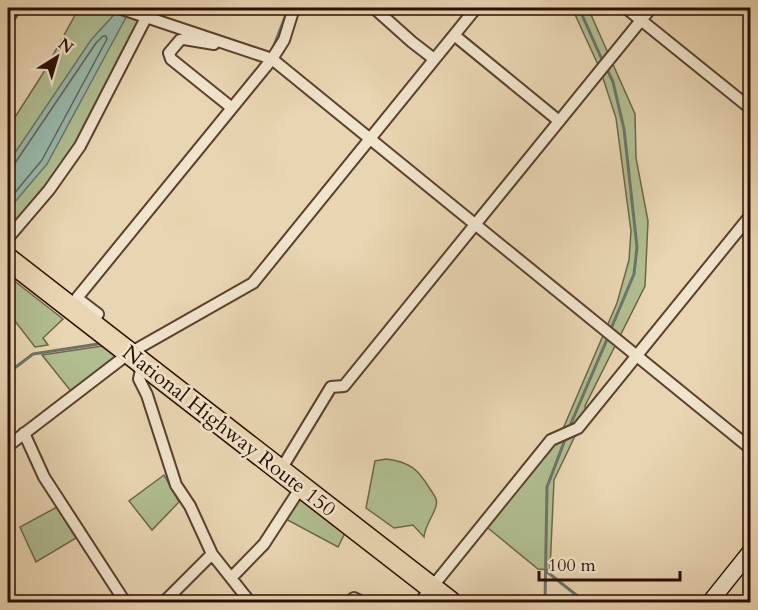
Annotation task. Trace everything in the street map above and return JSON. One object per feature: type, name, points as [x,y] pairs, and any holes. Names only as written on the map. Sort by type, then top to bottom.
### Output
[{"type":"highway","name":"National Highway Route 150","points":[[8,259],[301,487],[426,595],[450,603]]},
{"type":"street","points":[[8,19],[15,8]]},
{"type":"street","points":[[119,8],[148,12],[269,58],[750,448]]},
{"type":"street","points":[[91,325],[98,314],[77,298],[284,40],[294,8]]},
{"type":"street","points":[[374,8],[435,59]]},
{"type":"street","points":[[8,446],[135,359],[253,283],[476,8]]},
{"type":"street","points":[[626,8],[750,108]]},
{"type":"street","points":[[280,471],[331,387],[344,386],[651,8]]},
{"type":"street","points":[[8,238],[55,183],[80,146],[148,12]]},
{"type":"street","points":[[454,35],[559,121]]},
{"type":"street","points":[[229,44],[221,45],[184,39],[180,40],[169,53],[171,59],[230,107]]},
{"type":"street","points":[[426,595],[551,440],[578,428],[750,216]]},
{"type":"street","points":[[135,359],[139,379],[147,395],[176,485],[190,506],[212,554],[250,603]]},
{"type":"street","points":[[24,433],[44,477],[125,603]]},
{"type":"street","points":[[231,578],[264,544],[301,487]]},
{"type":"street","points":[[710,603],[750,552]]},
{"type":"street","points":[[164,603],[212,554]]},
{"type":"street","points":[[349,603],[354,598],[362,603]]},
{"type":"green space","points":[[79,8],[150,8],[62,173],[8,247],[8,128],[42,75]]},
{"type":"green space","points":[[572,8],[588,8],[635,114],[636,158],[648,221],[645,286],[585,406],[586,413],[554,480],[550,570],[538,569],[483,524],[562,431],[617,303],[629,260],[631,231],[616,118],[600,69]]},
{"type":"green space","points":[[8,276],[63,319],[43,338],[48,345],[35,347],[8,312]]},
{"type":"green space","points":[[102,346],[120,360],[74,395],[42,355]]},
{"type":"green space","points":[[386,459],[401,462],[412,468],[421,476],[435,497],[436,506],[424,537],[413,525],[394,528],[366,508],[375,461]]},
{"type":"green space","points":[[164,475],[179,502],[152,530],[129,501]]},
{"type":"green space","points":[[297,493],[345,533],[338,547],[282,517]]},
{"type":"green space","points":[[57,507],[76,538],[36,562],[20,527]]},
{"type":"water","points":[[120,8],[131,8],[47,164],[8,210],[8,163],[91,40]]},
{"type":"waterway","points":[[579,8],[603,62]]},
{"type":"waterway","points":[[273,48],[287,12]]},
{"type":"waterway","points":[[606,67],[613,82],[624,129],[637,247],[634,274],[610,331]]},
{"type":"waterway","points":[[569,428],[608,337]]},
{"type":"waterway","points":[[8,373],[33,354],[100,342]]},
{"type":"waterway","points":[[545,602],[547,487],[566,437]]},
{"type":"waterway","points":[[546,571],[585,602]]}]
